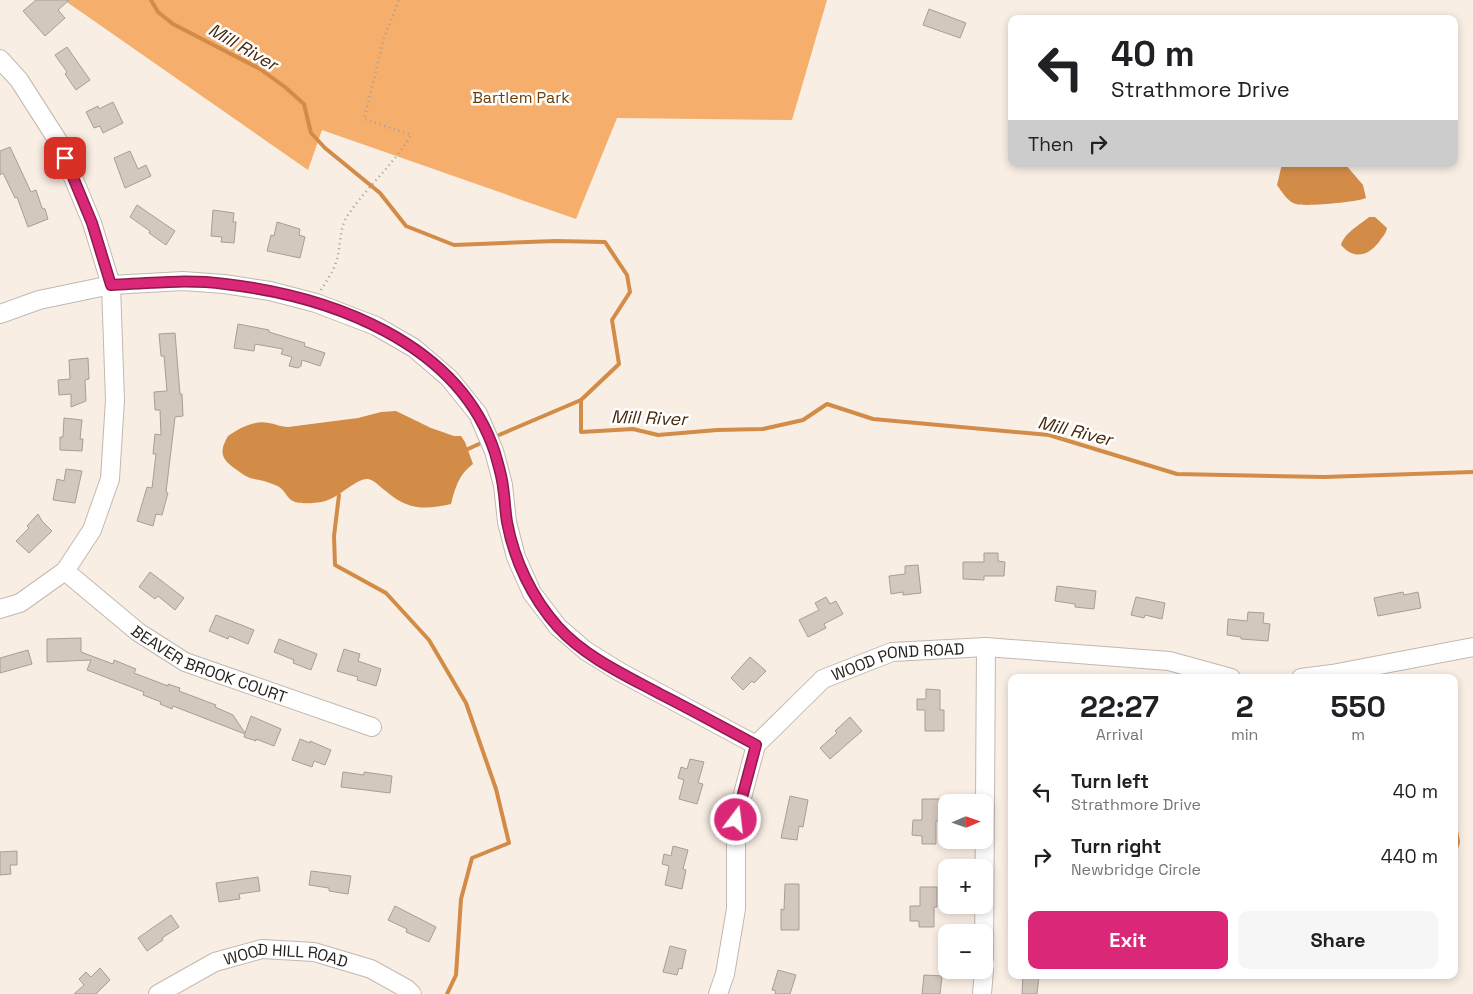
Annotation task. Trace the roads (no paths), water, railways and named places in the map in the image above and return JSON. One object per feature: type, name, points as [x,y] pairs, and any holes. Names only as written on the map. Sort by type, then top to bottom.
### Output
[{"type":"street","points":[[0,58],[19,80],[58,141],[92,223],[111,285],[115,400],[110,479],[92,530],[65,571],[20,603],[0,609]]},
{"type":"street","points":[[0,314],[39,300],[111,285],[183,281],[264,289],[316,303],[376,326],[414,348],[450,378],[478,414],[494,451],[503,485],[507,522],[516,558],[532,593],[558,627],[586,651],[620,672],[756,745],[736,820],[736,908],[725,974],[718,994]]},
{"type":"street","name":"BEAVER BROOK COURT","points":[[65,571],[138,632],[185,662],[372,727]]},
{"type":"street","points":[[984,924],[986,647]]},
{"type":"street","name":"WOOD POND ROAD","points":[[756,745],[823,679],[892,652],[986,647],[1169,661],[1216,674]]},
{"type":"street","points":[[1332,674],[1473,647]]},
{"type":"street","name":"WOOD HILL ROAD","points":[[158,994],[215,962],[262,949],[314,952],[371,969],[407,989],[412,994]]},
{"type":"street","points":[[982,994],[983,979]]},
{"type":"waterway","name":"Mill River","points":[[151,0],[158,12],[173,24],[260,69],[285,87],[304,104],[311,133],[325,148],[380,193],[406,226],[454,245],[555,241],[605,242],[627,275],[630,292],[612,320],[619,364],[581,400],[581,432],[633,429],[658,435],[717,430],[763,429],[803,420],[827,404],[873,419],[1049,435],[1177,474],[1324,477],[1473,472]]},
{"type":"waterway","points":[[499,435],[581,400]]},
{"type":"waterway","points":[[468,449],[479,444]]},
{"type":"waterway","points":[[339,495],[334,536],[335,565],[386,593],[429,640],[466,703],[496,789],[509,843],[472,858],[461,899],[456,975],[447,994]]},
{"type":"park label","name":"Bartlem Park","points":[[521,97]]}]
